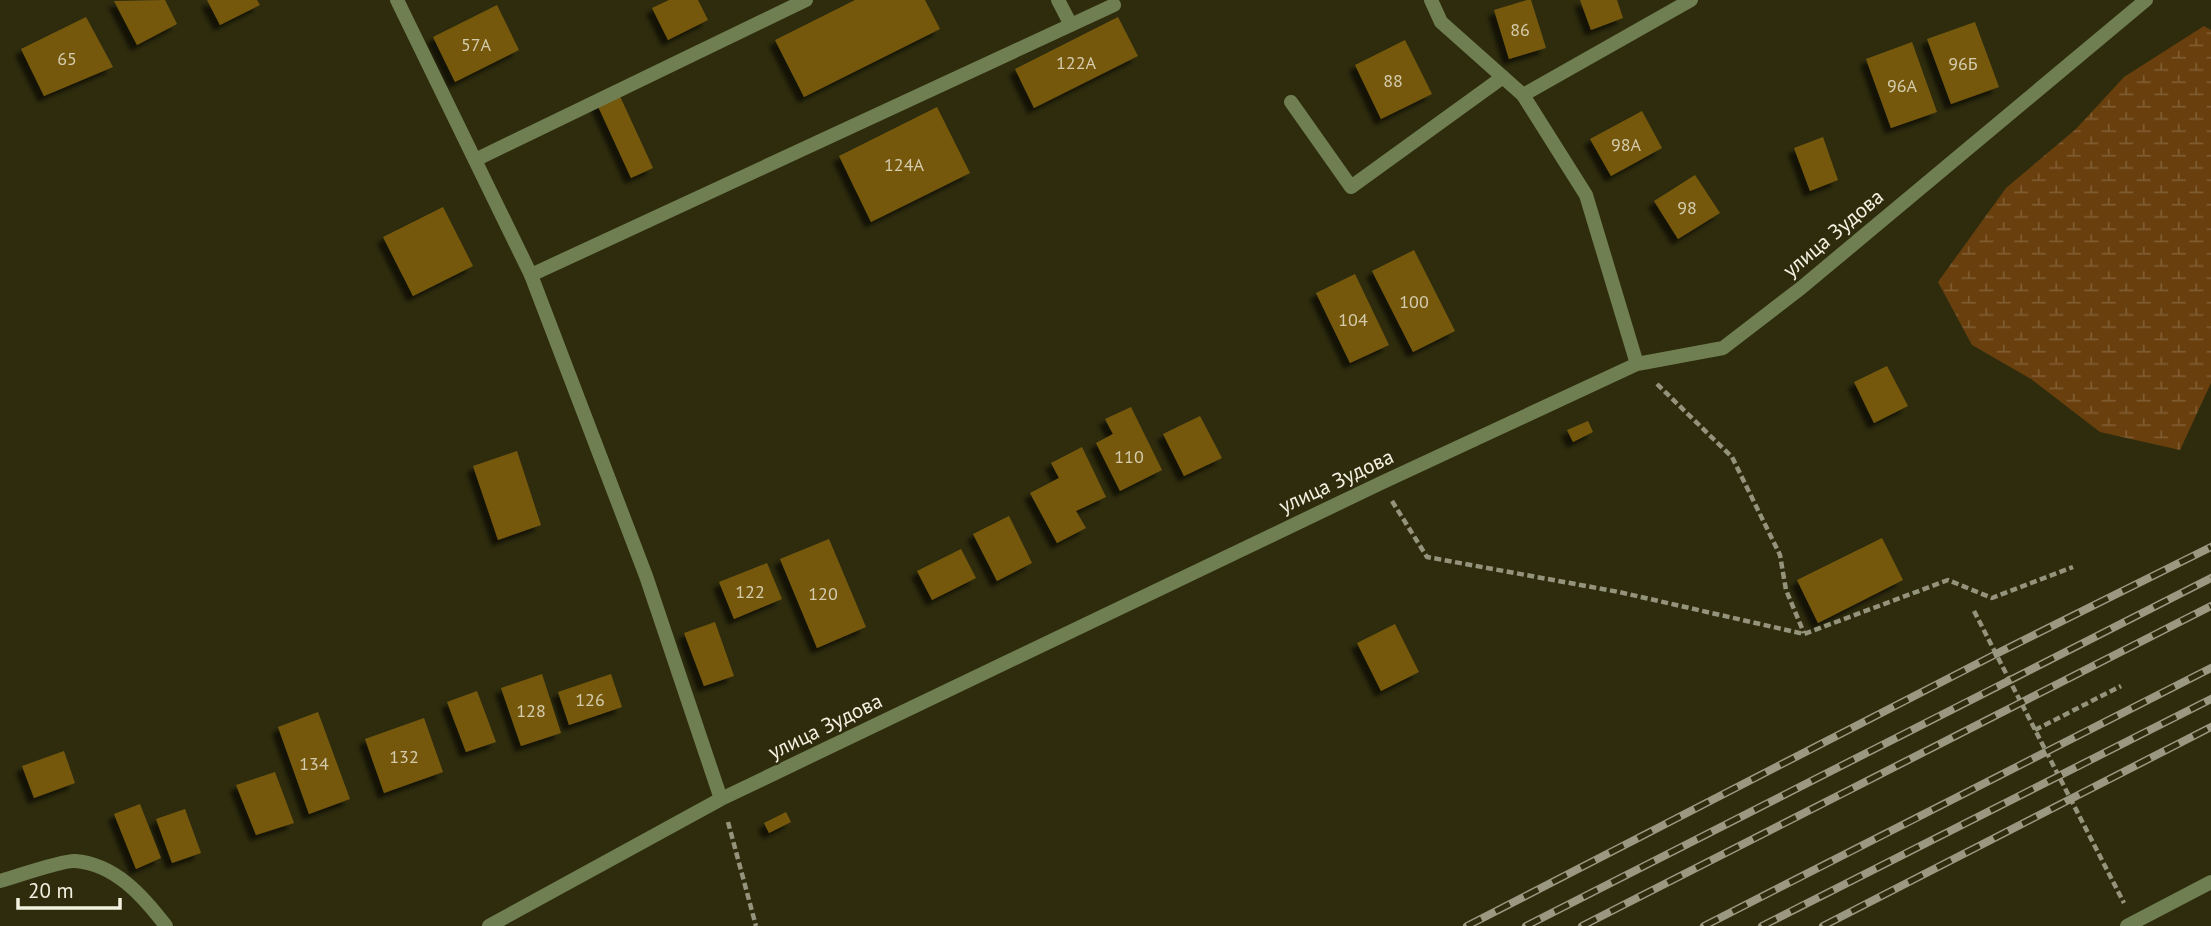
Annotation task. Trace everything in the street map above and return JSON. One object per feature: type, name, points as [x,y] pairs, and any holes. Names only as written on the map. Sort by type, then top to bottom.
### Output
[{"type":"street","points":[[397,0],[531,275],[646,576],[721,799]]},
{"type":"street","points":[[475,160],[806,0]]},
{"type":"street","points":[[1058,0],[1071,25]]},
{"type":"street","points":[[1431,0],[1441,22],[1523,95],[1586,195],[1637,364]]},
{"type":"street","points":[[1523,95],[1691,0]]},
{"type":"street","name":"улица Зудова","points":[[489,926],[721,799],[1381,483],[1637,364],[1723,348],[1801,288],[2146,0]]},
{"type":"street","points":[[531,275],[1114,5]]},
{"type":"street","points":[[1291,102],[1351,187],[1503,77]]},
{"type":"street","points":[[0,881],[73,861],[107,869],[144,897],[166,926]]},
{"type":"street","points":[[2130,924],[2211,883]]},
{"type":"path","points":[[1637,364],[1732,457],[1780,555],[1786,590],[1804,635]]},
{"type":"path","points":[[1381,483],[1427,557],[1619,592],[1804,635],[1948,580],[1992,598],[2073,567]]},
{"type":"path","points":[[1974,611],[2130,924]]},
{"type":"path","points":[[2035,730],[2122,686]]},
{"type":"path","points":[[721,799],[756,926]]},
{"type":"green space","points":[[2204,26],[2211,30],[2211,383],[2180,450],[2100,432],[2031,379],[1972,345],[1938,282],[2006,188],[2076,129],[2124,77]]},
{"type":"building","points":[[165,0],[177,24],[137,45],[114,1]]},
{"type":"building","points":[[207,0],[257,0],[260,5],[220,25]]},
{"type":"building","points":[[669,0],[698,0],[708,20],[668,40],[652,8]]},
{"type":"building","points":[[855,0],[925,0],[940,29],[804,97],[775,40]]},
{"type":"building","points":[[1531,0],[1546,48],[1509,59],[1494,10]]},
{"type":"building","points":[[1580,0],[1617,0],[1623,18],[1591,30]]},
{"type":"building","points":[[497,5],[519,50],[455,82],[433,37]]},
{"type":"building","points":[[86,17],[113,67],[44,96],[21,49]]},
{"type":"building","points":[[1118,17],[1138,56],[1034,108],[1015,69]]},
{"type":"building","points":[[1975,22],[1999,87],[1951,104],[1927,39]]},
{"type":"building","points":[[1405,40],[1432,94],[1381,119],[1355,65]]},
{"type":"building","points":[[1912,42],[1937,112],[1891,128],[1866,59]]},
{"type":"building","points":[[618,92],[653,168],[631,178],[596,102]]},
{"type":"building","points":[[937,107],[970,173],[871,222],[839,156]]},
{"type":"building","points":[[1642,111],[1662,148],[1611,176],[1590,139]]},
{"type":"building","points":[[1823,137],[1838,180],[1810,191],[1794,148]]},
{"type":"building","points":[[1695,175],[1720,213],[1678,239],[1654,201]]},
{"type":"building","points":[[443,207],[473,266],[413,296],[383,237]]},
{"type":"building","points":[[1414,250],[1455,331],[1413,352],[1372,271]]},
{"type":"building","points":[[1355,274],[1389,345],[1350,363],[1316,293]]},
{"type":"building","points":[[1887,366],[1908,406],[1874,423],[1854,382]]},
{"type":"building","points":[[1131,407],[1162,470],[1120,491],[1096,443],[1113,434],[1105,419]]},
{"type":"building","points":[[1200,416],[1222,458],[1184,476],[1163,434]]},
{"type":"building","points":[[1588,421],[1593,432],[1573,442],[1567,430]]},
{"type":"building","points":[[1082,447],[1106,497],[1076,511],[1086,528],[1057,543],[1030,493],[1059,478],[1051,463]]},
{"type":"building","points":[[517,451],[541,525],[498,540],[473,466]]},
{"type":"building","points":[[1009,516],[1032,563],[997,581],[973,534]]},
{"type":"building","points":[[1882,538],[1903,580],[1818,623],[1797,580]]},
{"type":"building","points":[[829,539],[866,627],[817,648],[780,559]]},
{"type":"building","points":[[961,549],[976,578],[932,600],[917,571]]},
{"type":"building","points":[[767,563],[782,599],[734,619],[719,582]]},
{"type":"building","points":[[715,622],[734,676],[704,686],[684,633]]},
{"type":"building","points":[[1395,624],[1419,672],[1381,691],[1357,643]]},
{"type":"building","points":[[542,674],[561,733],[521,746],[501,688]]},
{"type":"building","points":[[611,674],[622,707],[569,725],[558,692]]},
{"type":"building","points":[[477,691],[496,742],[466,752],[447,702]]},
{"type":"building","points":[[318,712],[350,799],[309,814],[278,727]]},
{"type":"building","points":[[424,718],[443,772],[384,793],[365,739]]},
{"type":"building","points":[[64,751],[75,783],[34,798],[22,766]]},
{"type":"building","points":[[275,772],[294,823],[256,835],[236,785]]},
{"type":"building","points":[[140,804],[161,858],[136,869],[114,814]]},
{"type":"building","points":[[185,809],[201,853],[172,863],[156,819]]},
{"type":"building","points":[[786,812],[791,822],[769,833],[764,823]]},
{"type":"railway","points":[[1467,926],[1996,654],[2211,547]]},
{"type":"railway","points":[[1526,926],[2211,578]]},
{"type":"railway","points":[[1582,926],[2211,606]]},
{"type":"railway","points":[[1704,926],[2211,668]]},
{"type":"railway","points":[[1762,926],[2211,699]]},
{"type":"railway","points":[[1823,926],[2211,727]]}]
